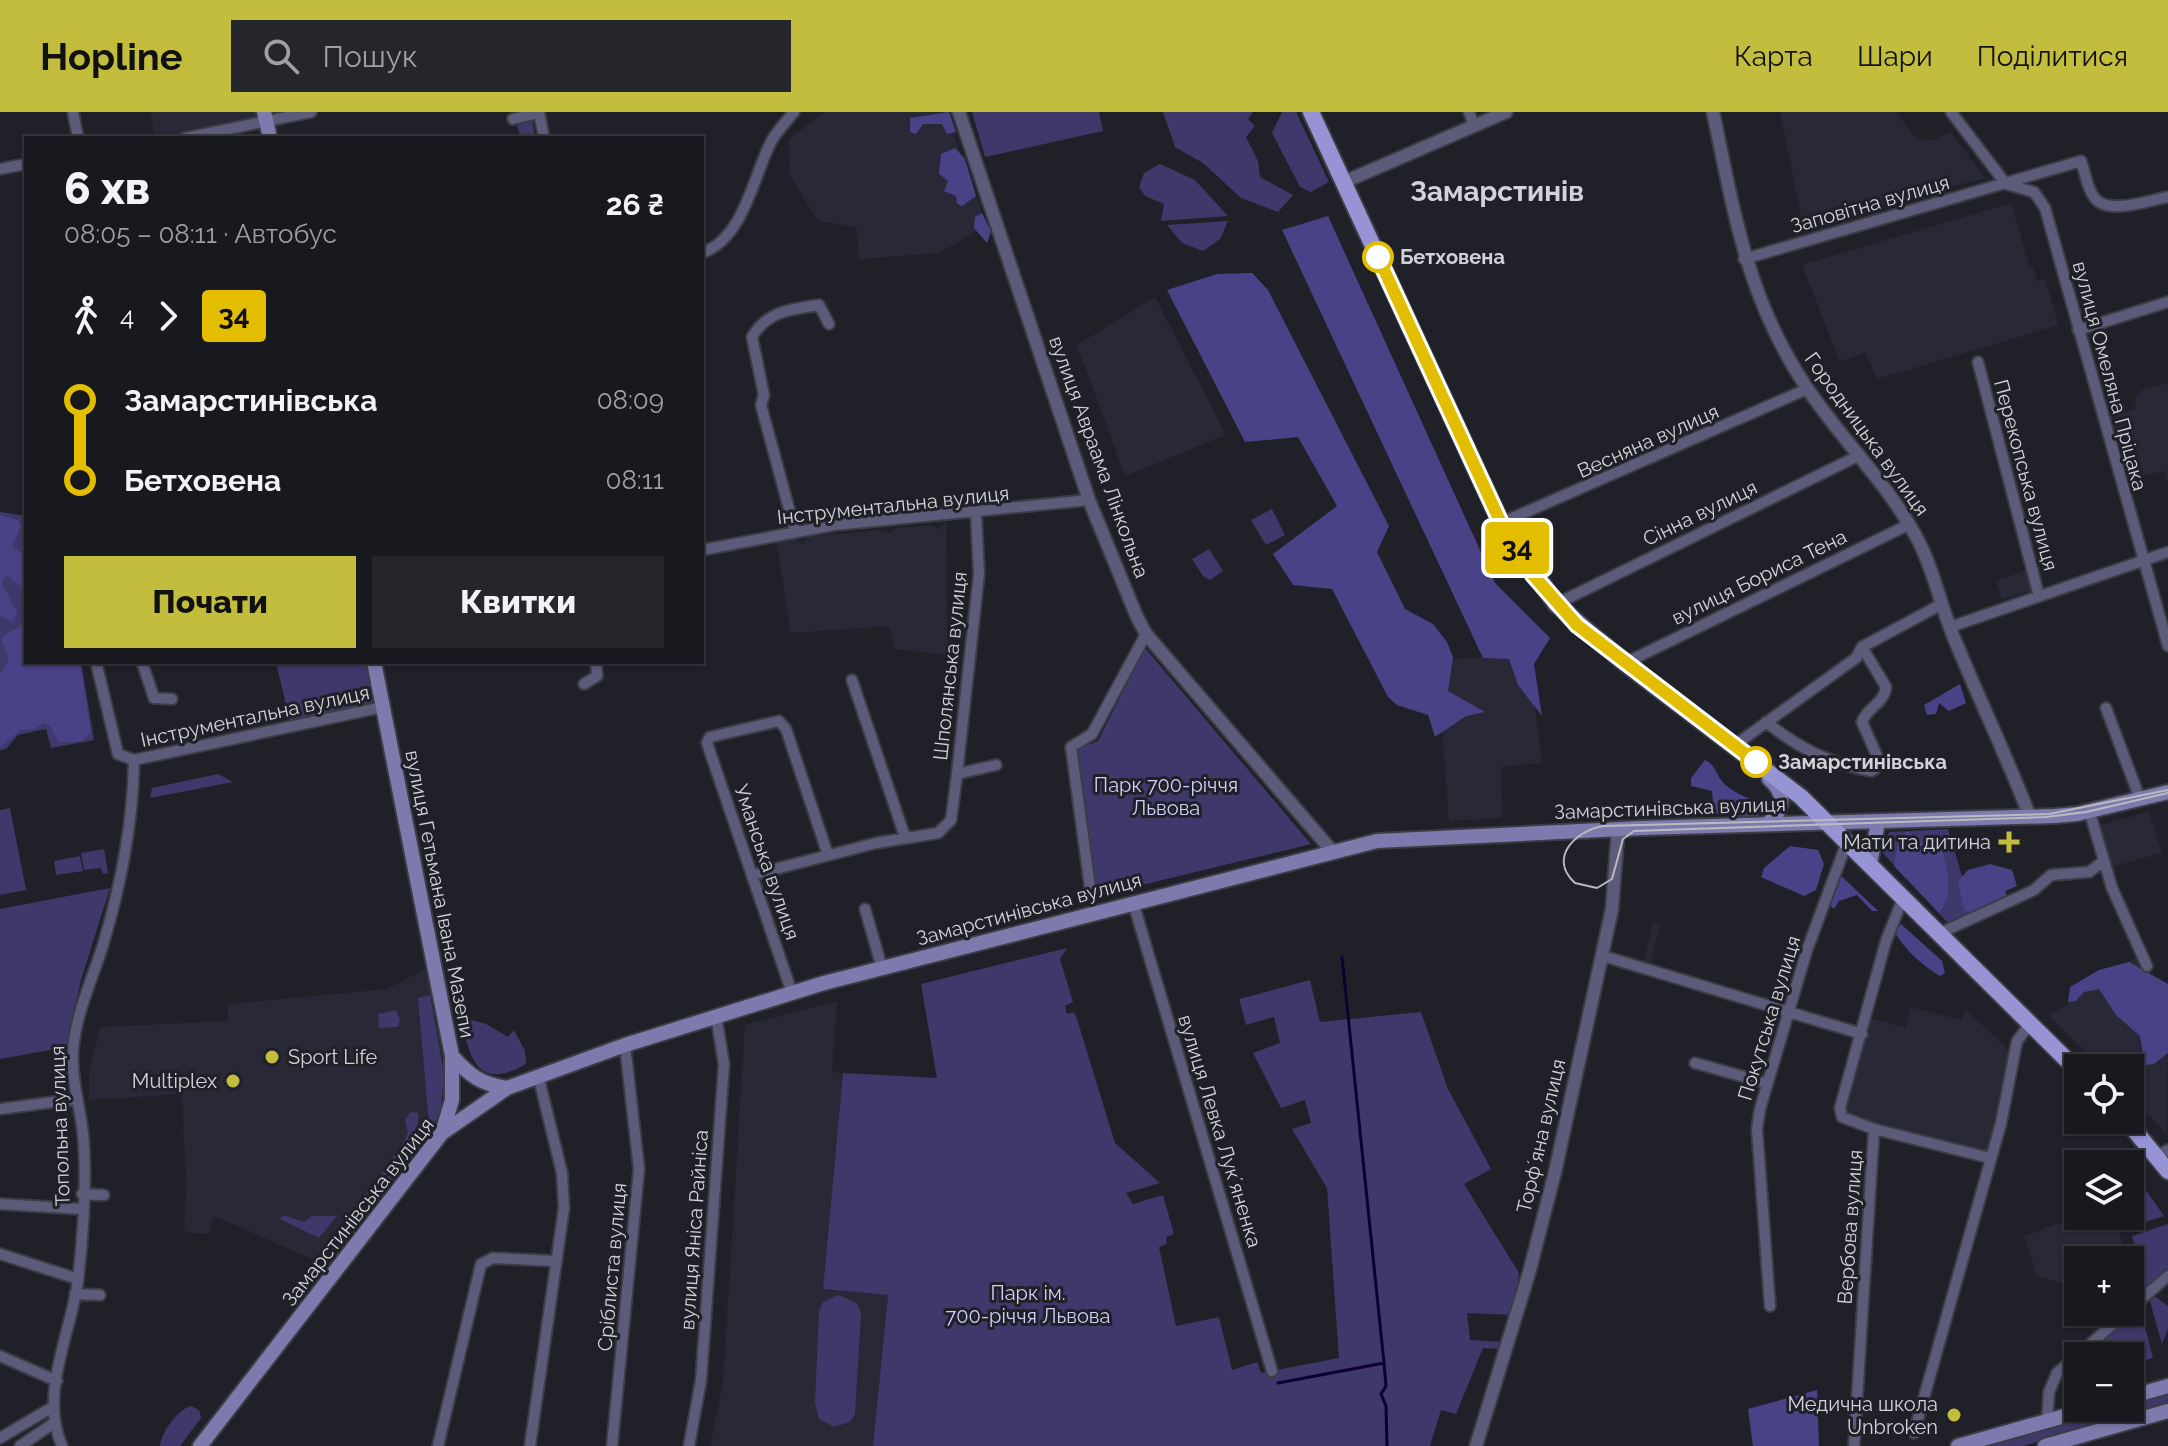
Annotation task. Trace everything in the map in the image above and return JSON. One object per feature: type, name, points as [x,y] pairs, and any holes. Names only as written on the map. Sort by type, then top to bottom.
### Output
[{"type":"main road","points":[[1311,112],[1501,523],[1556,604],[1625,663],[1735,745],[1828,823],[2064,1057]]},
{"type":"main road","name":"вулиця Гетьмана Івана Мазепи","points":[[374,664],[452,1056],[452,1100],[442,1133]]},
{"type":"main road","points":[[1715,730],[1724,742],[1778,787],[1782,804],[1778,814],[1767,824]]},
{"type":"main road","name":"Замарстинівська вулиця","points":[[200,1446],[442,1133],[507,1088],[625,1045],[792,993],[1093,910],[1332,851],[1404,838],[2030,817],[2086,811],[2168,792]]},
{"type":"main road","points":[[1870,864],[1878,822]]},
{"type":"main road","points":[[427,934],[434,977]]},
{"type":"main road","points":[[452,1056],[482,1084],[507,1088]]},
{"type":"main road","points":[[2142,1134],[2163,1153],[2168,1171]]},
{"type":"main road","points":[[2144,1393],[2168,1386]]},
{"type":"main road","points":[[2045,1446],[2168,1411]]},
{"type":"main road","points":[[1958,1446],[2064,1416]]},
{"type":"street","points":[[73,112],[78,136]]},
{"type":"street","points":[[197,136],[267,124],[311,112]]},
{"type":"street","points":[[704,252],[711,250],[735,222],[753,189],[771,141],[794,112]]},
{"type":"street","name":"вулиця Авраама Лінкольна","points":[[959,112],[1089,500],[1146,634],[1332,851]]},
{"type":"street","points":[[1344,182],[1506,112]]},
{"type":"street","name":"Городницька вулиця","points":[[1713,112],[1744,259],[1774,331],[1807,389],[1910,524],[1925,553],[1950,627],[2030,817]]},
{"type":"street","points":[[1951,112],[2006,184]]},
{"type":"street","points":[[513,119],[539,113],[544,136]]},
{"type":"street","name":"Заповітна вулиця","points":[[1744,259],[2081,161],[2093,196],[2104,205],[2118,206],[2168,197]]},
{"type":"street","points":[[0,169],[24,164]]},
{"type":"street","name":"вулиця Омеляна Пріцака","points":[[2006,184],[2034,192],[2045,208],[2168,646]]},
{"type":"street","points":[[2078,330],[2168,302]]},
{"type":"street","points":[[795,531],[761,405],[764,395],[752,337],[760,324],[782,311],[819,305],[829,324]]},
{"type":"street","name":"Перекопська вулиця","points":[[1978,362],[2039,596]]},
{"type":"street","name":"Весняна вулиця","points":[[1501,523],[1533,513],[1807,389]]},
{"type":"street","name":"Сінна вулиця","points":[[1556,604],[1860,455]]},
{"type":"street","name":"Інструментальна вулиця","points":[[704,550],[795,531],[1089,500]]},
{"type":"street","name":"Шполянська вулиця","points":[[905,837],[924,838],[945,829],[951,820],[979,574],[976,513]]},
{"type":"street","name":"вулиця Бориса Тена","points":[[1625,663],[1910,524]]},
{"type":"street","points":[[1950,627],[2168,552]]},
{"type":"street","points":[[1735,745],[1856,658],[1862,647],[1884,639],[1942,604]]},
{"type":"street","points":[[1090,887],[1071,747],[1092,734],[1146,634]]},
{"type":"street","points":[[1766,722],[1817,757],[1871,771],[1876,768],[1878,760],[1862,722],[1864,715],[1883,698],[1886,687],[1862,647]]},
{"type":"street","points":[[96,664],[118,754],[134,760]]},
{"type":"street","points":[[143,664],[154,698],[172,699]]},
{"type":"street","points":[[584,684],[597,676],[596,664]]},
{"type":"street","points":[[752,875],[905,837],[852,680]]},
{"type":"street","name":"Інструментальна вулиця","points":[[134,760],[383,707]]},
{"type":"street","points":[[2106,708],[2140,799]]},
{"type":"street","name":"Уманська вулиця","points":[[792,993],[707,743],[710,737],[779,721],[786,729],[828,855]]},
{"type":"street","name":"Топольна вулиця","points":[[62,1446],[51,1408],[78,1279],[82,1209],[83,1135],[76,1099],[73,1048],[85,991],[103,946],[130,833],[134,760]]},
{"type":"street","points":[[957,774],[996,765]]},
{"type":"street","points":[[2086,811],[2112,888],[2147,966]]},
{"type":"street","name":"Торфʼяна вулиця","points":[[1476,1446],[1529,1273],[1603,956],[1612,909],[1618,830]]},
{"type":"street","name":"Покутська вулиця","points":[[1770,1306],[1757,1129],[1766,1083],[1807,950],[1847,842]]},
{"type":"street","points":[[1938,934],[2034,890],[2051,875],[2089,872],[2104,861]]},
{"type":"street","name":"Вербова вулиця","points":[[1854,1446],[1874,1129],[1849,1122],[1842,1117],[1840,1108],[1886,941],[1903,898]]},
{"type":"street","name":"вулиця Левка Лукʼяненка","points":[[1133,902],[1272,1371]]},
{"type":"street","points":[[865,909],[882,968]]},
{"type":"street","points":[[1603,956],[1862,1034]]},
{"type":"street","name":"вулиця Яніса Райніса","points":[[689,1446],[701,1380],[724,1064],[716,1016]]},
{"type":"street","points":[[1914,1433],[2009,1090],[2017,1041],[2030,1024]]},
{"type":"street","name":"Сріблиста вулиця","points":[[612,1446],[639,1169],[625,1045]]},
{"type":"street","points":[[1695,1063],[1766,1083]]},
{"type":"street","points":[[530,1446],[564,1208],[562,1173],[538,1075]]},
{"type":"street","points":[[0,1109],[76,1099]]},
{"type":"street","points":[[1874,1129],[1990,1158]]},
{"type":"street","points":[[82,1194],[104,1195]]},
{"type":"street","points":[[0,1204],[82,1209]]},
{"type":"street","points":[[0,1254],[78,1279]]},
{"type":"street","points":[[438,1446],[481,1264],[493,1258],[555,1261]]},
{"type":"street","points":[[2144,1297],[2168,1276]]},
{"type":"street","points":[[75,1294],[100,1295]]},
{"type":"street","points":[[2047,1421],[2049,1392],[2057,1373],[2111,1326]]},
{"type":"street","points":[[0,1356],[57,1381]]},
{"type":"street","points":[[0,1438],[5,1429],[51,1408]]},
{"type":"street","points":[[20,1446],[54,1423]]},
{"type":"shaded area","points":[[150,112],[260,112],[255,123],[155,136]]},
{"type":"shaded area","points":[[825,112],[951,112],[955,139],[987,225],[939,253],[859,259],[856,227],[818,221],[790,175],[789,139]]},
{"type":"shaded area","points":[[949,112],[956,132],[947,134],[942,124],[923,124],[916,134],[910,132],[910,118]]},
{"type":"shaded area","points":[[1780,112],[1896,112],[1917,139],[1933,140],[1951,132],[1985,178],[1880,205],[1804,231]]},
{"type":"shaded area","points":[[955,148],[965,159],[976,196],[962,206],[957,204],[956,196],[944,191],[948,181],[939,174],[941,154]]},
{"type":"shaded area","points":[[2011,203],[2030,267],[2033,267],[2037,281],[2045,279],[2059,325],[1877,379],[1865,352],[1840,362],[1802,265]]},
{"type":"shaded area","points":[[982,213],[991,231],[987,243],[974,228],[975,217]]},
{"type":"shaded area","points":[[1328,216],[1495,583],[1550,638],[1534,664],[1542,716],[1518,685],[1509,659],[1483,658],[1282,230]]},
{"type":"shaded area","points":[[1252,273],[1268,290],[1389,526],[1377,552],[1405,609],[1433,624],[1447,642],[1453,657],[1448,691],[1485,712],[1466,716],[1435,737],[1428,715],[1397,705],[1388,697],[1332,589],[1293,585],[1273,554],[1337,506],[1298,437],[1245,442],[1167,290],[1217,274]]},
{"type":"shaded area","points":[[1155,297],[1226,435],[1125,476],[1077,345]]},
{"type":"shaded area","points":[[2168,383],[2168,485],[2164,471],[2126,480],[2105,417],[2136,409],[2135,396],[2144,389]]},
{"type":"shaded area","points":[[0,515],[17,520],[21,525],[12,547],[24,555],[24,588],[7,575],[1,581],[17,613],[12,622],[0,615]]},
{"type":"shaded area","points":[[946,523],[948,655],[895,649],[889,626],[791,633],[776,540],[793,536],[802,544],[810,536],[882,530],[889,533],[896,528],[933,525],[938,529]]},
{"type":"shaded area","points":[[2030,569],[2035,590],[2002,599],[1996,581]]},
{"type":"shaded area","points":[[23,625],[24,664],[80,664],[91,733],[81,741],[59,743],[50,726],[43,723],[35,729],[20,730],[0,748],[0,675],[9,659],[2,641],[4,635]]},
{"type":"shaded area","points":[[1528,653],[1542,763],[1501,767],[1502,818],[1449,821],[1437,661]]},
{"type":"shaded area","points":[[1960,684],[1966,703],[1949,711],[1939,703],[1936,714],[1927,715],[1924,705]]},
{"type":"shaded area","points":[[1705,760],[1729,788],[1760,804],[1758,817],[1736,818],[1732,803],[1726,802],[1718,814],[1714,813],[1712,791],[1691,786],[1691,778]]},
{"type":"shaded area","points":[[2149,812],[2162,853],[2110,867],[2097,828]]},
{"type":"shaded area","points":[[1907,831],[1921,842],[1940,842],[1948,888],[1939,913],[1894,866],[1897,848]]},
{"type":"shaded area","points":[[1790,846],[1818,850],[1824,864],[1816,890],[1804,896],[1761,877],[1764,868]]},
{"type":"shaded area","points":[[1990,864],[2012,870],[2017,886],[2005,891],[2008,898],[1976,914],[1964,910],[1958,881],[1968,870]]},
{"type":"shaded area","points":[[1835,870],[1878,911],[1872,911],[1857,895],[1839,901],[1834,909],[1825,901],[1829,875]]},
{"type":"shaded area","points":[[1653,923],[1660,924],[1651,963],[1644,961]]},
{"type":"shaded area","points":[[1901,924],[1942,961],[1945,973],[1940,976],[1909,952],[1895,933]]},
{"type":"shaded area","points":[[2137,956],[2168,1007],[2167,1134],[2144,1110],[2144,1054],[2088,1054],[2049,1016]]},
{"type":"shaded area","points":[[2129,962],[2168,984],[2168,1053],[2154,1064],[2145,1065],[2140,1036],[2116,1015],[2099,989],[2084,992],[2076,1001],[2068,1002],[2070,987],[2099,970]]},
{"type":"shaded area","points":[[429,967],[450,1077],[439,1129],[328,1273],[312,1259],[214,1216],[208,1234],[184,1232],[186,1182],[182,1094],[89,1100],[89,1072],[100,1027],[228,1021],[228,1004],[387,989]]},
{"type":"shaded area","points":[[837,1001],[832,1072],[843,1073],[823,1289],[888,1295],[873,1446],[710,1446],[723,1382],[745,1025]]},
{"type":"shaded area","points":[[1910,1007],[1961,1020],[1966,1010],[2011,1052],[1986,1153],[1846,1115],[1845,1106],[1870,1018],[1906,1028]]},
{"type":"shaded area","points":[[2064,1221],[2064,1230],[2119,1230],[2123,1246],[2064,1246],[2064,1284],[2037,1276],[2024,1236]]},
{"type":"shaded area","points":[[1817,1390],[1819,1446],[1753,1446],[1748,1409]]},
{"type":"green space","points":[[972,112],[1099,112],[1103,131],[985,157]]},
{"type":"green space","points":[[1163,112],[1253,112],[1248,119],[1255,126],[1246,137],[1258,161],[1260,177],[1293,195],[1278,212],[1241,198],[1203,163],[1175,147]]},
{"type":"green space","points":[[1282,112],[1296,112],[1329,182],[1311,192],[1300,187],[1272,133]]},
{"type":"green space","points":[[532,119],[535,136],[520,136],[517,122]]},
{"type":"green space","points":[[1160,164],[1195,180],[1228,216],[1161,221],[1164,204],[1145,196],[1139,187],[1144,173]]},
{"type":"green space","points":[[1228,221],[1220,239],[1203,251],[1182,243],[1167,225]]},
{"type":"green space","points":[[1272,509],[1285,535],[1266,545],[1251,520]]},
{"type":"green space","points":[[0,512],[24,516],[24,664],[81,664],[94,740],[51,748],[46,729],[18,735],[6,749],[0,750]]},
{"type":"green space","points":[[1209,549],[1223,571],[1210,580],[1203,576],[1192,559]]},
{"type":"green space","name":"Парк 700-річчя Львова","points":[[1145,648],[1311,844],[1092,897],[1097,895],[1077,749],[1098,741]]},
{"type":"green space","points":[[276,664],[366,664],[375,706],[290,722]]},
{"type":"green space","points":[[218,774],[233,782],[150,798],[152,788]]},
{"type":"green space","points":[[10,808],[26,890],[0,895],[0,810]]},
{"type":"green space","points":[[1948,829],[1973,913],[1948,923],[1882,852],[1889,832]]},
{"type":"green space","points":[[104,849],[108,873],[103,874],[101,868],[84,870],[81,853]]},
{"type":"green space","points":[[80,856],[83,871],[56,875],[54,861]]},
{"type":"green space","points":[[110,888],[81,980],[66,1047],[0,1059],[0,909]]},
{"type":"green space","name":"Парк ім. 700-річчя Львова","points":[[1067,948],[1060,959],[1073,1002],[1065,1006],[1067,1014],[1074,1012],[1077,1019],[1115,1143],[1160,1183],[1126,1193],[1133,1204],[1163,1195],[1174,1234],[1166,1237],[1167,1244],[1159,1247],[1176,1326],[1219,1317],[1232,1370],[1257,1362],[1261,1373],[1339,1358],[1327,1188],[1292,1129],[1311,1123],[1305,1100],[1281,1108],[1253,1053],[1280,1043],[1274,1017],[1246,1025],[1239,999],[1310,980],[1320,1022],[1421,1012],[1448,1089],[1491,1169],[1464,1184],[1519,1273],[1514,1315],[1467,1313],[1470,1340],[1505,1342],[1503,1349],[1483,1348],[1456,1414],[1441,1410],[1430,1446],[873,1446],[888,1295],[823,1289],[843,1073],[937,1078],[921,984]]},
{"type":"green space","points":[[430,995],[444,1075],[440,1115],[338,1251],[334,1248],[429,1123],[418,998]]},
{"type":"green space","points":[[396,1010],[400,1019],[398,1027],[379,1028],[378,1014]]},
{"type":"green space","points":[[461,1017],[486,1024],[508,1037],[514,1030],[525,1051],[526,1064],[509,1072],[486,1072],[472,1057]]},
{"type":"green space","points":[[410,1112],[418,1113],[417,1126],[407,1150],[361,1202],[404,1142],[408,1132],[405,1121]]},
{"type":"green space","points":[[2145,1189],[2164,1216],[2144,1222]]},
{"type":"green space","points":[[283,1215],[304,1222],[312,1216],[337,1216],[319,1238],[280,1219]]},
{"type":"green space","points":[[2168,1224],[2168,1269],[2147,1287],[2144,1246],[2135,1246],[2132,1236]]},
{"type":"green space","points":[[838,1295],[857,1303],[861,1313],[855,1414],[850,1422],[834,1427],[819,1419],[815,1403],[819,1311],[823,1302]]},
{"type":"green space","points":[[2154,1296],[2168,1306],[2168,1329],[2162,1344],[2150,1301]]},
{"type":"green space","points":[[2144,1323],[2153,1358],[2144,1361],[2144,1342],[2102,1342],[2120,1326],[2144,1326]]},
{"type":"green space","points":[[2168,1392],[2168,1405],[2144,1412],[2144,1399]]},
{"type":"green space","points":[[191,1406],[199,1410],[201,1418],[180,1446],[160,1446],[171,1422]]},
{"type":"green space","points":[[2064,1421],[2108,1422],[2023,1446],[1976,1446]]},
{"type":"waterway","points":[[1278,1383],[1384,1363],[1342,957]]},
{"type":"waterway","points":[[1384,1363],[1386,1386],[1381,1394],[1386,1406],[1387,1446]]},
{"type":"tram line","points":[[2168,790],[2049,814],[1603,826],[1575,840],[1568,847],[1564,864],[1567,874],[1575,883],[1597,888],[1612,879],[1623,839],[1634,831],[2046,817],[2086,812],[2168,793]]},
{"type":"bus line","name":"34","points":[[1378,257],[1501,523],[1533,575],[1577,625],[1756,762]]},
{"type":"place","name":"Бетховена","points":[[1378,257]]},
{"type":"place","name":"Замарстинівська","points":[[1756,762]]},
{"type":"place","name":"Мати та дитина","points":[[2009,842]]},
{"type":"place","name":"Sport Life","points":[[272,1057]]},
{"type":"place","name":"Multiplex","points":[[233,1081]]},
{"type":"place","name":"Медична школа Unbroken","points":[[1954,1415]]},
{"type":"district","name":"Замарстинів","points":[[1497,191]]}]
